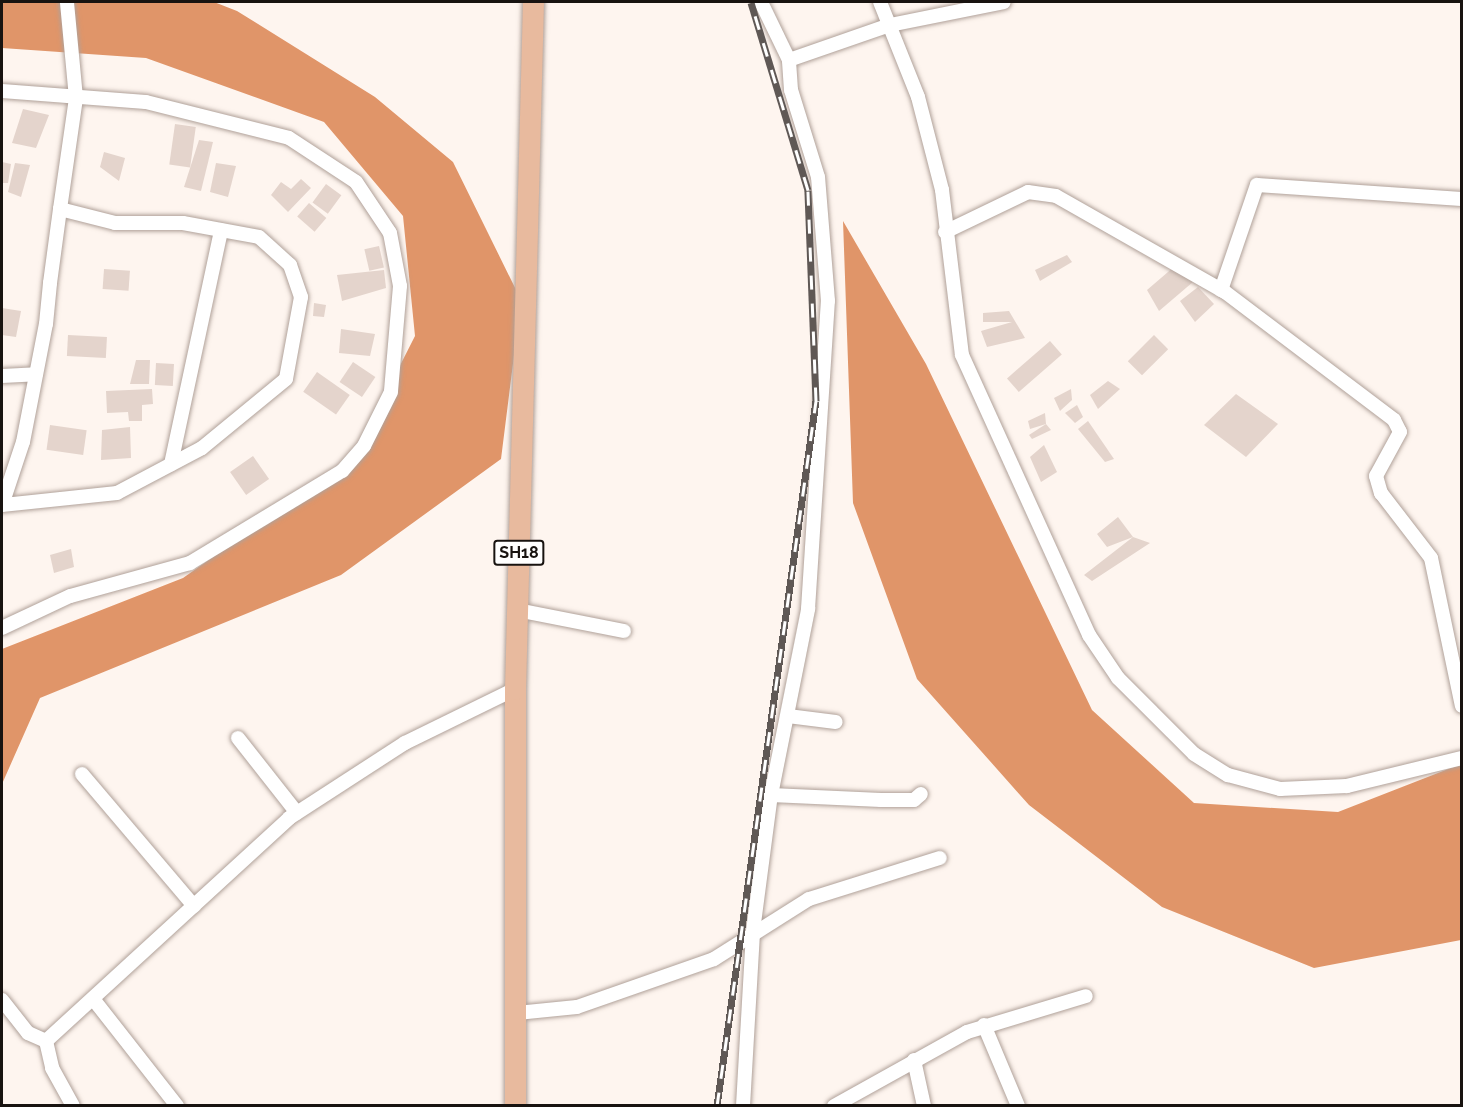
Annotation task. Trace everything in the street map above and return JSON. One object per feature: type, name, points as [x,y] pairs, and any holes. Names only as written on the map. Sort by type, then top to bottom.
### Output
[{"type":"main road","name":"SH18","points":[[515,1106],[517,1013],[514,689],[518,610],[533,2]]},
{"type":"street","points":[[60,208],[115,223],[183,223],[259,237],[290,265],[301,297],[286,379],[201,448],[117,493],[2,505],[23,442],[36,374],[60,208],[76,98],[67,2]]},
{"type":"street","points":[[746,1102],[753,931],[771,795],[808,609],[828,301],[818,177],[791,90],[789,60],[761,2]]},
{"type":"street","points":[[880,2],[921,109],[942,190],[945,232],[962,355],[975,390],[1089,635],[1149,711],[1194,754],[1228,776],[1280,789],[1347,786],[1461,758]]},
{"type":"street","points":[[789,60],[890,25],[1004,2]]},
{"type":"street","points":[[2,91],[146,102],[238,121],[316,151],[356,182],[390,233],[400,286],[391,392],[355,459],[321,486],[190,563],[70,596],[2,628]]},
{"type":"street","points":[[1221,290],[1257,185],[1461,199]]},
{"type":"street","points":[[945,232],[1028,192],[1056,196],[1221,290],[1394,420],[1400,432],[1376,476],[1381,493],[1431,558],[1461,706]]},
{"type":"street","points":[[171,464],[220,230]]},
{"type":"street","points":[[2,376],[36,374]]},
{"type":"street","points":[[518,610],[624,631]]},
{"type":"street","points":[[46,1041],[94,1000],[297,813],[405,743],[514,689]]},
{"type":"street","points":[[788,716],[836,722]]},
{"type":"street","points":[[237,738],[297,813]]},
{"type":"street","points":[[82,774],[194,906]]},
{"type":"street","points":[[771,795],[914,800],[921,794]]},
{"type":"street","points":[[517,1013],[578,1007],[714,959],[753,931],[809,899],[940,858]]},
{"type":"street","points":[[834,1106],[914,1060],[984,1025],[1086,996]]},
{"type":"street","points":[[2,1000],[28,1033],[46,1041]]},
{"type":"street","points":[[94,1000],[177,1106]]},
{"type":"street","points":[[984,1025],[1018,1106]]},
{"type":"street","points":[[46,1041],[52,1068],[73,1106]]},
{"type":"street","points":[[914,1060],[924,1106]]},
{"type":"shaded area","points":[[2,2],[214,2],[237,11],[375,97],[453,162],[521,300],[501,459],[341,575],[40,698],[2,784],[2,649],[183,578],[352,460],[415,336],[403,216],[324,122],[146,58],[2,48]]},
{"type":"shaded area","points":[[843,221],[926,364],[1092,710],[1194,803],[1338,812],[1461,764],[1461,940],[1314,968],[1162,907],[1029,805],[917,679],[853,503]]},
{"type":"building","points":[[23,109],[49,115],[36,148],[12,143]]},
{"type":"building","points":[[175,124],[196,127],[190,168],[169,165]]},
{"type":"building","points":[[199,140],[213,142],[201,191],[184,187]]},
{"type":"building","points":[[104,152],[125,158],[119,181],[100,167]]},
{"type":"building","points":[[2,162],[11,164],[8,183],[2,183]]},
{"type":"building","points":[[15,163],[30,165],[21,197],[8,192]]},
{"type":"building","points":[[216,163],[236,166],[228,197],[210,192]]},
{"type":"building","points":[[301,179],[311,188],[288,212],[271,195],[281,182],[291,189]]},
{"type":"building","points":[[326,184],[341,195],[328,214],[312,203]]},
{"type":"building","points":[[309,203],[326,218],[315,232],[297,217]]},
{"type":"building","points":[[379,246],[384,267],[369,271],[364,249]]},
{"type":"building","points":[[1067,255],[1072,262],[1040,281],[1035,270]]},
{"type":"building","points":[[1175,266],[1193,282],[1159,311],[1147,290]]},
{"type":"building","points":[[104,269],[130,271],[129,291],[103,289]]},
{"type":"building","points":[[384,270],[386,288],[342,301],[337,275]]},
{"type":"building","points":[[1198,287],[1214,304],[1195,322],[1180,301]]},
{"type":"building","points":[[314,303],[326,305],[324,317],[313,316]]},
{"type":"building","points":[[2,308],[21,311],[16,337],[2,335]]},
{"type":"building","points":[[1009,311],[1025,338],[987,347],[981,331],[1012,322],[983,322],[983,313]]},
{"type":"building","points":[[341,329],[375,334],[370,356],[339,353]]},
{"type":"building","points":[[68,335],[107,337],[106,358],[67,356]]},
{"type":"building","points":[[1154,335],[1168,349],[1142,375],[1128,361]]},
{"type":"building","points":[[1050,341],[1062,355],[1019,392],[1007,378]]},
{"type":"building","points":[[136,360],[150,360],[149,384],[130,384]]},
{"type":"building","points":[[353,362],[375,377],[362,397],[340,382]]},
{"type":"building","points":[[156,363],[174,364],[173,386],[155,385]]},
{"type":"building","points":[[317,372],[350,395],[336,415],[303,392]]},
{"type":"building","points":[[1108,381],[1120,389],[1098,409],[1090,395]]},
{"type":"building","points":[[152,389],[153,404],[142,405],[142,421],[129,421],[128,412],[107,413],[106,391]]},
{"type":"building","points":[[1071,389],[1072,400],[1060,411],[1054,398]]},
{"type":"building","points":[[1236,394],[1278,424],[1246,457],[1204,425]]},
{"type":"building","points":[[1077,405],[1083,417],[1075,423],[1065,413]]},
{"type":"building","points":[[1045,413],[1046,424],[1030,429],[1028,421]]},
{"type":"building","points":[[1088,421],[1114,459],[1105,462],[1078,429]]},
{"type":"building","points":[[1046,424],[1051,430],[1032,439],[1029,435]]},
{"type":"building","points":[[50,425],[87,430],[83,455],[47,450]]},
{"type":"building","points":[[130,427],[131,458],[101,460],[102,430]]},
{"type":"building","points":[[1044,445],[1057,472],[1041,482],[1030,457]]},
{"type":"building","points":[[253,456],[269,479],[246,495],[230,472]]},
{"type":"building","points":[[1118,517],[1133,537],[1107,547],[1097,534]]},
{"type":"building","points":[[1133,537],[1150,543],[1092,581],[1084,575]]},
{"type":"building","points":[[71,549],[74,567],[54,573],[50,555]]},
{"type":"railway","points":[[717,1106],[816,401],[808,190],[751,2]]}]
